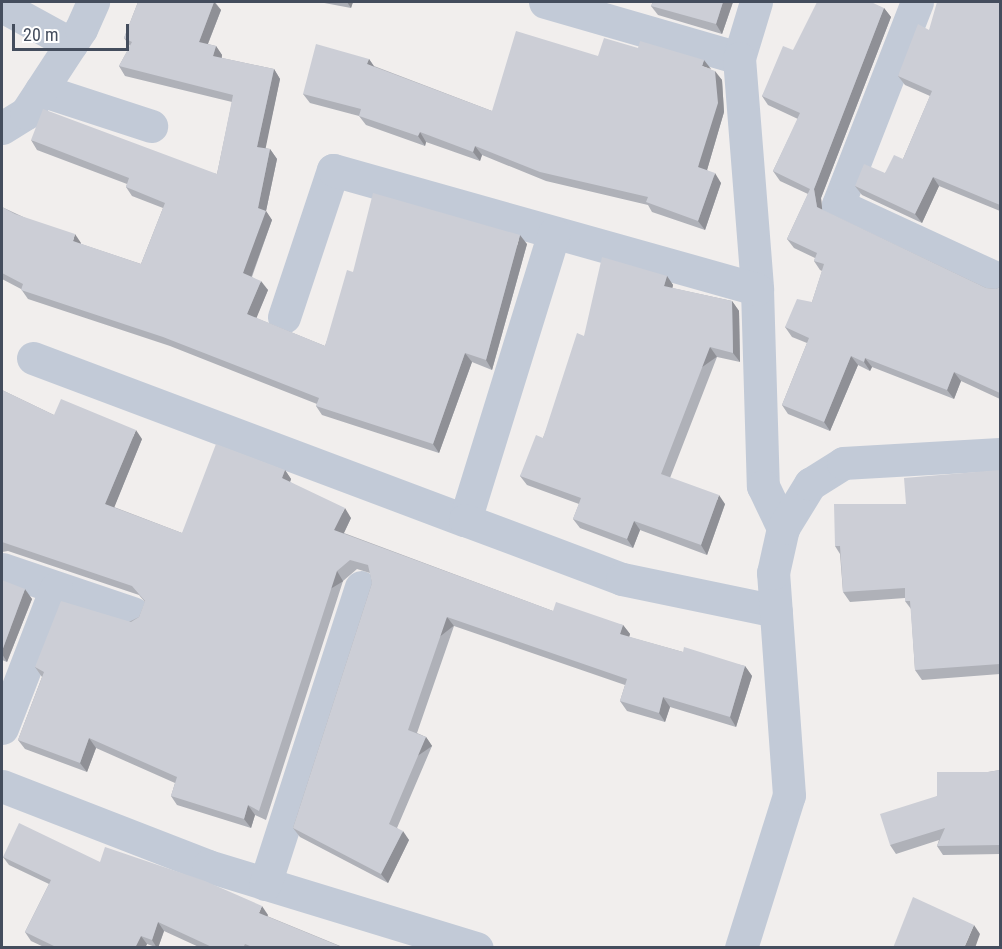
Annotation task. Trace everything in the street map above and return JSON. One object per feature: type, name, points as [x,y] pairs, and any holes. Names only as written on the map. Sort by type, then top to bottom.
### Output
[{"type":"street","points":[[2,128],[26,112],[71,44],[93,2]]},
{"type":"street","points":[[545,2],[739,58]]},
{"type":"street","points":[[756,2],[739,58],[757,289],[763,486],[783,528]]},
{"type":"street","points":[[917,2],[838,205],[1000,280]]},
{"type":"street","points":[[2,6],[71,44]]},
{"type":"street","points":[[40,90],[151,126]]},
{"type":"street","points":[[284,317],[333,170],[757,289]]},
{"type":"street","points":[[465,520],[554,233]]},
{"type":"street","points":[[33,358],[622,579],[776,611]]},
{"type":"street","points":[[741,948],[789,795],[773,573],[783,528],[810,484],[843,463],[1000,454]]},
{"type":"street","points":[[2,569],[133,613]]},
{"type":"street","points":[[265,884],[361,587]]},
{"type":"street","points":[[2,728],[56,588]]},
{"type":"street","points":[[5,795],[265,884],[477,948]]},
{"type":"building","points":[[138,2],[214,2],[199,42],[216,46],[213,56],[274,69],[257,147],[270,149],[258,208],[266,211],[243,273],[261,281],[247,314],[325,346],[347,270],[353,272],[373,193],[520,235],[486,360],[465,353],[433,444],[316,406],[319,398],[163,337],[21,290],[23,284],[2,273],[2,207],[15,214],[75,234],[73,241],[141,264],[165,203],[126,187],[129,178],[31,140],[43,109],[217,174],[233,95],[119,66],[132,42],[124,38]]},
{"type":"building","points":[[653,2],[723,2],[716,24],[651,6]]},
{"type":"building","points":[[817,2],[871,2],[884,8],[814,189],[817,207],[986,288],[1000,287],[1000,393],[954,372],[947,390],[865,358],[864,362],[851,356],[824,422],[782,405],[809,338],[785,327],[797,299],[812,302],[824,264],[814,261],[817,253],[787,239],[810,189],[773,171],[800,113],[762,96],[783,46],[793,50]]},
{"type":"building","points":[[937,2],[1000,2],[1000,205],[933,177],[915,214],[855,186],[864,164],[885,173],[894,155],[903,159],[932,91],[898,76],[918,24],[929,30]]},
{"type":"building","points":[[516,31],[598,56],[604,38],[638,48],[640,41],[704,60],[702,66],[715,71],[718,103],[698,167],[715,173],[698,221],[646,202],[648,197],[540,172],[475,146],[473,152],[420,132],[418,136],[359,116],[361,109],[303,94],[316,44],[369,59],[367,64],[492,111]]},
{"type":"building","points":[[602,257],[667,276],[664,286],[732,301],[733,353],[710,347],[661,474],[719,495],[701,545],[634,521],[627,539],[573,519],[581,498],[520,476],[536,435],[543,438],[577,333],[584,336]]},
{"type":"building","points":[[2,390],[54,415],[61,399],[136,430],[105,504],[182,533],[216,444],[285,470],[282,478],[345,508],[334,530],[553,611],[556,602],[623,625],[620,634],[683,652],[684,647],[745,666],[730,717],[663,697],[659,713],[620,701],[627,679],[447,617],[408,730],[426,737],[389,824],[403,831],[381,874],[293,828],[372,583],[368,565],[350,560],[337,571],[259,811],[248,805],[244,819],[171,796],[177,777],[89,738],[80,763],[18,740],[44,672],[35,667],[61,601],[131,622],[139,617],[145,601],[132,586],[2,542]]},
{"type":"building","points":[[1000,470],[1000,664],[915,670],[910,601],[905,601],[905,588],[843,592],[840,546],[835,546],[834,504],[906,504],[904,478]]},
{"type":"building","points":[[2,580],[25,589],[2,651]]},
{"type":"building","points":[[1000,770],[1000,845],[937,846],[945,828],[890,845],[880,814],[937,796],[937,772]]},
{"type":"building","points":[[19,823],[100,862],[105,847],[205,881],[262,906],[259,913],[344,948],[255,948],[245,944],[243,948],[214,948],[158,922],[152,940],[141,936],[135,948],[58,948],[25,932],[51,880],[3,857]]},
{"type":"building","points":[[913,897],[974,925],[964,948],[893,948]]}]
